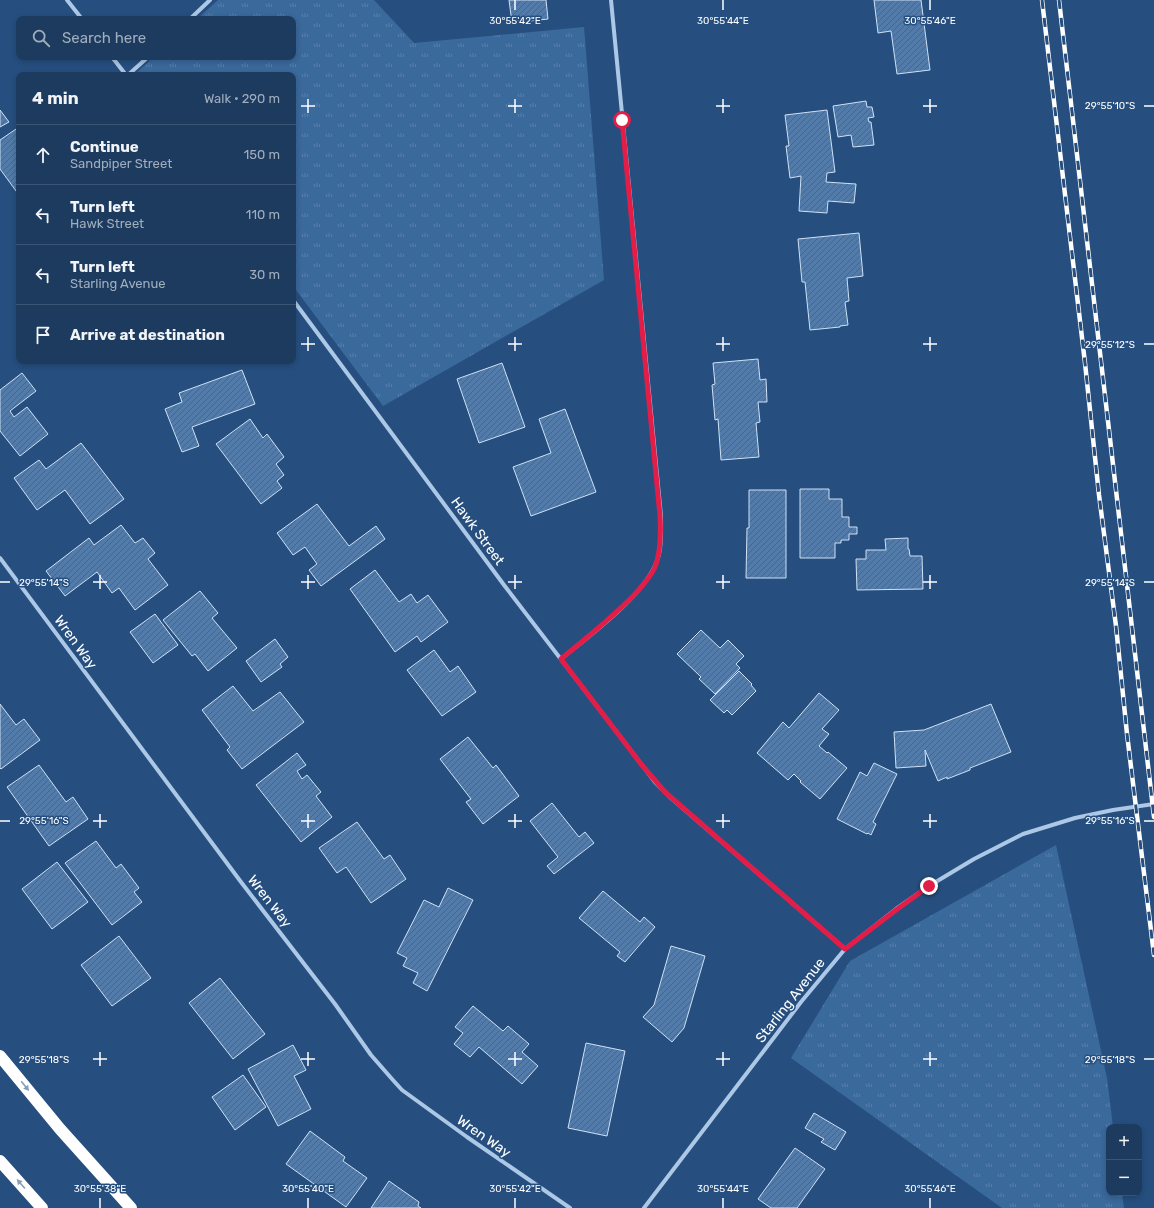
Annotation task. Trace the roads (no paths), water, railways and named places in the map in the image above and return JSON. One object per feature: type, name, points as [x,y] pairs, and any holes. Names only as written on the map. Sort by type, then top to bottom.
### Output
[{"type":"highway","points":[[0,1056],[60,1129],[132,1208]]},
{"type":"highway","points":[[0,1161],[42,1208]]},
{"type":"street","points":[[67,0],[80,16]]},
{"type":"street","points":[[193,16],[210,0]]},
{"type":"street","points":[[561,659],[622,608],[648,578],[658,560],[661,534],[646,354],[610,0]]},
{"type":"street","points":[[114,60],[124,72]]},
{"type":"street","points":[[130,72],[144,60]]},
{"type":"street","name":"Hawk Street","points":[[296,304],[504,585],[641,764],[665,792],[845,949]]},
{"type":"street","name":"Wren Way","points":[[0,558],[241,882],[331,998],[371,1055],[392,1079],[408,1094],[467,1137],[570,1208]]},
{"type":"street","name":"Starling Avenue","points":[[644,1208],[801,1002],[845,949],[929,886],[974,859],[1023,834],[1075,818],[1113,810],[1154,804]]},
{"type":"railway","points":[[1042,0],[1154,955]]},
{"type":"railway","points":[[1059,0],[1154,817]]}]
